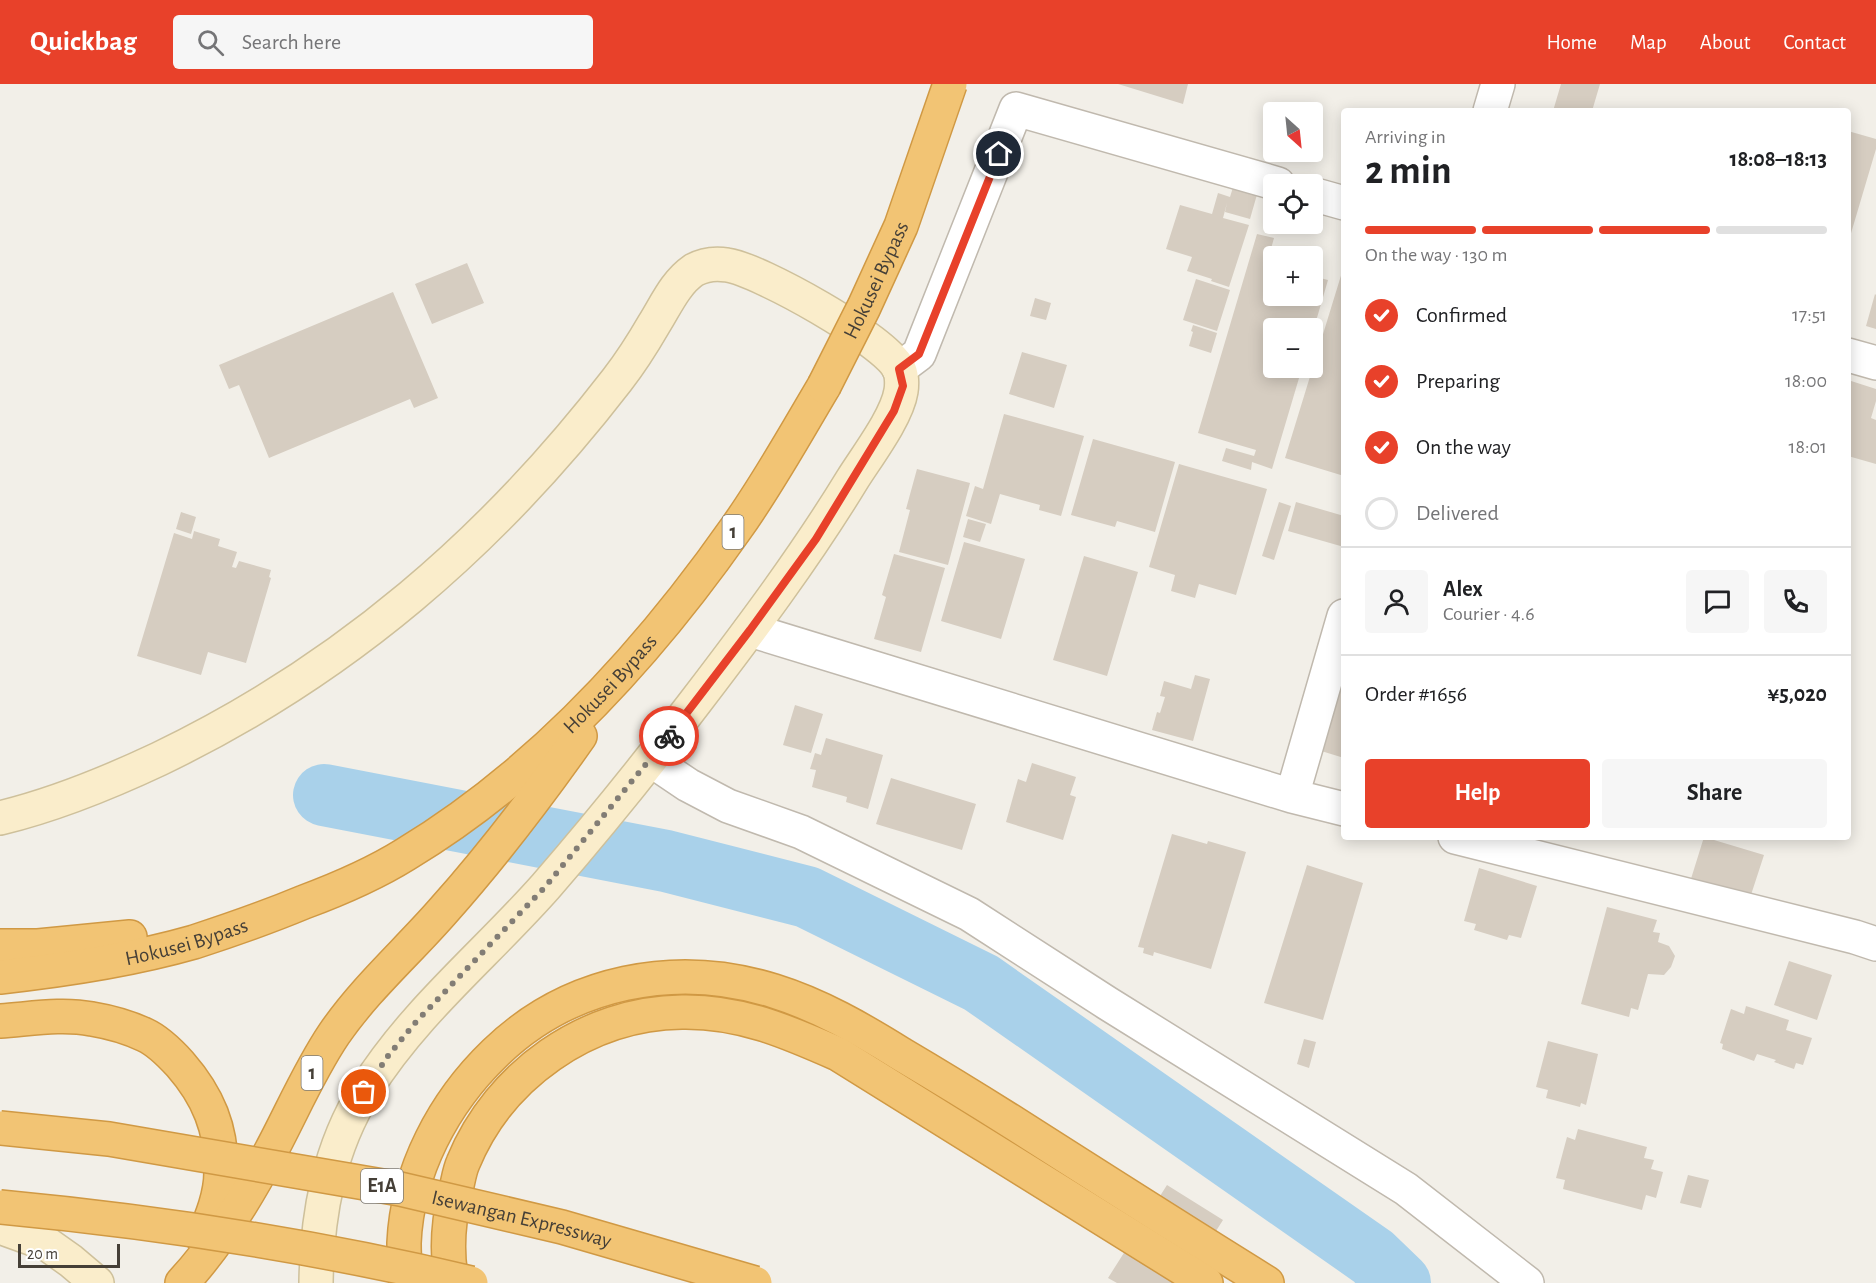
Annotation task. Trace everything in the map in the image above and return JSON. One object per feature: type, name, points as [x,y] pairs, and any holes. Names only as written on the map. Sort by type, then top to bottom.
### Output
[{"type":"highway","name":"Hokusei Bypass","points":[[0,977],[116,960],[193,942],[269,916],[339,888],[390,854],[490,796],[556,741],[627,667],[683,599],[737,527],[784,455],[824,386],[901,226],[950,84]]},
{"type":"highway","name":"1","points":[[182,1283],[195,1269],[271,1153],[333,1036],[360,999],[492,854],[627,667]]},
{"type":"highway","points":[[0,946],[38,946],[123,938],[190,924],[263,902],[390,854]]},
{"type":"highway","points":[[406,1283],[404,1243],[410,1202],[425,1155],[446,1111],[475,1072],[510,1038],[555,1008],[596,990],[638,980],[681,977],[724,980],[773,990],[857,1027],[949,1082],[1267,1283]]},
{"type":"highway","points":[[452,1283],[448,1264],[449,1220],[462,1164],[483,1123],[514,1085],[548,1054],[586,1033],[632,1017],[681,1012],[727,1015],[778,1028],[838,1054],[1206,1283]]},
{"type":"highway","points":[[0,1021],[55,1017],[89,1018],[120,1025],[147,1035],[171,1054],[191,1077],[208,1104],[219,1138],[221,1174],[215,1211],[201,1243],[175,1283]]},
{"type":"highway","name":"Isewangan Expressway","points":[[0,1128],[109,1138],[400,1189],[562,1227],[755,1283]]},
{"type":"highway","points":[[0,1207],[96,1216],[256,1239],[382,1262],[471,1283]]},
{"type":"street","points":[[1491,108],[1498,84]]},
{"type":"street","points":[[899,369],[919,354],[1016,109],[1263,180]]},
{"type":"street","points":[[1323,197],[1341,202]]},
{"type":"street","points":[[0,818],[58,800],[132,772],[200,739],[261,705],[322,666],[385,618],[501,515],[548,464],[627,367],[675,288],[691,272],[706,264],[731,265],[755,274],[816,306],[871,341],[889,355],[899,369],[903,386],[894,411],[816,539],[750,630],[651,760],[606,814],[545,887],[415,1023],[388,1056],[364,1092],[345,1127],[322,1203],[317,1241],[316,1283]]},
{"type":"street","points":[[1851,356],[1876,363]]},
{"type":"street","points":[[1292,796],[1341,625]]},
{"type":"street","points":[[750,630],[1292,796],[1341,808]]},
{"type":"street","points":[[651,760],[688,785],[728,806],[801,832],[969,914],[1107,1003],[1406,1189],[1527,1283]]},
{"type":"street","points":[[1467,840],[1876,944]]},
{"type":"street","points":[[0,1227],[47,1244],[96,1283]]},
{"type":"building","points":[[1118,84],[1188,84],[1183,104]]},
{"type":"building","points":[[1561,84],[1600,84],[1593,108],[1554,108]]},
{"type":"building","points":[[1851,132],[1876,139],[1876,149],[1851,233]]},
{"type":"building","points":[[1234,184],[1258,191],[1250,219],[1225,212],[1227,203],[1223,218],[1249,225],[1229,287],[1187,271],[1192,257],[1166,249],[1180,205],[1212,214],[1218,193],[1230,197]]},
{"type":"building","points":[[1257,234],[1274,238],[1272,246],[1263,246],[1263,306],[1320,306],[1317,318],[1263,318],[1263,378],[1299,378],[1272,469],[1252,462],[1251,470],[1222,461],[1226,448],[1254,456],[1256,450],[1198,433]]},
{"type":"building","points":[[467,263],[484,303],[432,324],[415,284]]},
{"type":"building","points":[[1341,276],[1341,475],[1285,458],[1310,378],[1323,378],[1323,334]]},
{"type":"building","points":[[1196,279],[1230,290],[1217,331],[1183,320]]},
{"type":"building","points":[[1323,279],[1328,280],[1323,297]]},
{"type":"building","points":[[393,292],[438,398],[414,408],[410,399],[269,458],[239,385],[229,389],[219,365]]},
{"type":"building","points":[[1876,295],[1876,329],[1866,326]]},
{"type":"building","points":[[1035,298],[1051,303],[1046,320],[1030,316]]},
{"type":"building","points":[[1193,325],[1217,333],[1211,353],[1189,346]]},
{"type":"building","points":[[1022,352],[1067,365],[1054,408],[1009,394]]},
{"type":"building","points":[[1851,381],[1876,389],[1876,401],[1871,418],[1876,420],[1876,464],[1851,457]]},
{"type":"building","points":[[1004,414],[1084,436],[1061,516],[1039,510],[1040,505],[1000,494],[991,524],[966,516],[975,486],[983,489]]},
{"type":"building","points":[[1093,439],[1175,462],[1155,532],[1117,521],[1115,527],[1071,515]]},
{"type":"building","points":[[1179,464],[1267,489],[1236,595],[1199,584],[1195,598],[1171,591],[1175,575],[1149,567]]},
{"type":"building","points":[[917,469],[970,483],[948,565],[899,552],[910,510],[906,509]]},
{"type":"building","points":[[1279,502],[1291,506],[1274,560],[1262,556]]},
{"type":"building","points":[[1296,502],[1341,515],[1341,546],[1288,531]]},
{"type":"building","points":[[181,512],[196,517],[191,534],[176,529]]},
{"type":"building","points":[[968,519],[986,524],[980,542],[963,537]]},
{"type":"building","points":[[194,531],[220,539],[218,546],[237,552],[232,567],[236,568],[239,561],[271,570],[269,577],[271,578],[246,663],[208,652],[201,675],[137,656],[174,533],[192,539]]},
{"type":"building","points":[[964,542],[1025,559],[1001,639],[941,621]]},
{"type":"building","points":[[894,554],[945,568],[921,652],[874,639],[886,597],[882,595]]},
{"type":"building","points":[[1084,556],[1138,572],[1107,676],[1053,660]]},
{"type":"building","points":[[1341,674],[1341,757],[1318,750]]},
{"type":"building","points":[[1195,675],[1210,679],[1193,741],[1152,730],[1157,712],[1160,713],[1165,697],[1160,696],[1164,681],[1191,689]]},
{"type":"building","points":[[795,705],[823,714],[811,753],[783,745]]},
{"type":"building","points":[[826,738],[883,755],[868,809],[846,802],[847,797],[812,787],[816,770],[810,769],[815,753],[821,755]]},
{"type":"building","points":[[1032,763],[1076,777],[1070,795],[1076,797],[1063,840],[1006,822],[1018,779],[1026,782]]},
{"type":"building","points":[[891,778],[976,804],[962,850],[876,824]]},
{"type":"building","points":[[1172,834],[1246,852],[1211,969],[1154,952],[1153,956],[1143,953],[1144,948],[1138,947]]},
{"type":"building","points":[[1703,840],[1714,840],[1764,855],[1749,901],[1690,882]]},
{"type":"building","points":[[1307,865],[1363,883],[1323,1020],[1264,1003]]},
{"type":"building","points":[[1479,868],[1537,886],[1521,938],[1509,935],[1507,940],[1474,930],[1476,924],[1464,921]]},
{"type":"building","points":[[1607,907],[1657,920],[1653,932],[1660,933],[1658,942],[1669,946],[1675,956],[1671,967],[1664,975],[1648,974],[1638,1010],[1631,1008],[1629,1017],[1581,1004]]},
{"type":"building","points":[[1789,961],[1832,975],[1817,1020],[1774,1005]]},
{"type":"building","points":[[1746,1006],[1789,1020],[1786,1030],[1812,1038],[1803,1065],[1796,1063],[1794,1069],[1757,1054],[1754,1061],[1722,1049],[1723,1044],[1720,1043],[1731,1009],[1744,1014]]},
{"type":"building","points":[[1304,1039],[1316,1042],[1309,1068],[1297,1064]]},
{"type":"building","points":[[1548,1041],[1598,1054],[1586,1105],[1581,1103],[1580,1107],[1546,1098],[1548,1090],[1536,1087]]},
{"type":"building","points":[[1578,1129],[1647,1147],[1644,1158],[1654,1160],[1651,1169],[1663,1172],[1656,1198],[1646,1195],[1642,1210],[1563,1189],[1565,1180],[1556,1178],[1567,1137],[1575,1140]]},
{"type":"building","points":[[1688,1175],[1709,1180],[1701,1208],[1680,1203]]},
{"type":"building","points":[[1167,1185],[1223,1220],[1183,1283],[1117,1283],[1108,1278]]},
{"type":"waterway","points":[[324,795],[666,861],[807,897],[981,983],[1373,1257],[1400,1283]]},
{"type":"way so far","points":[[364,1092],[388,1056],[415,1023],[545,887],[669,736]]},
{"type":"route","points":[[669,736],[816,539],[894,411],[903,386],[899,369],[919,354],[999,154]]}]
